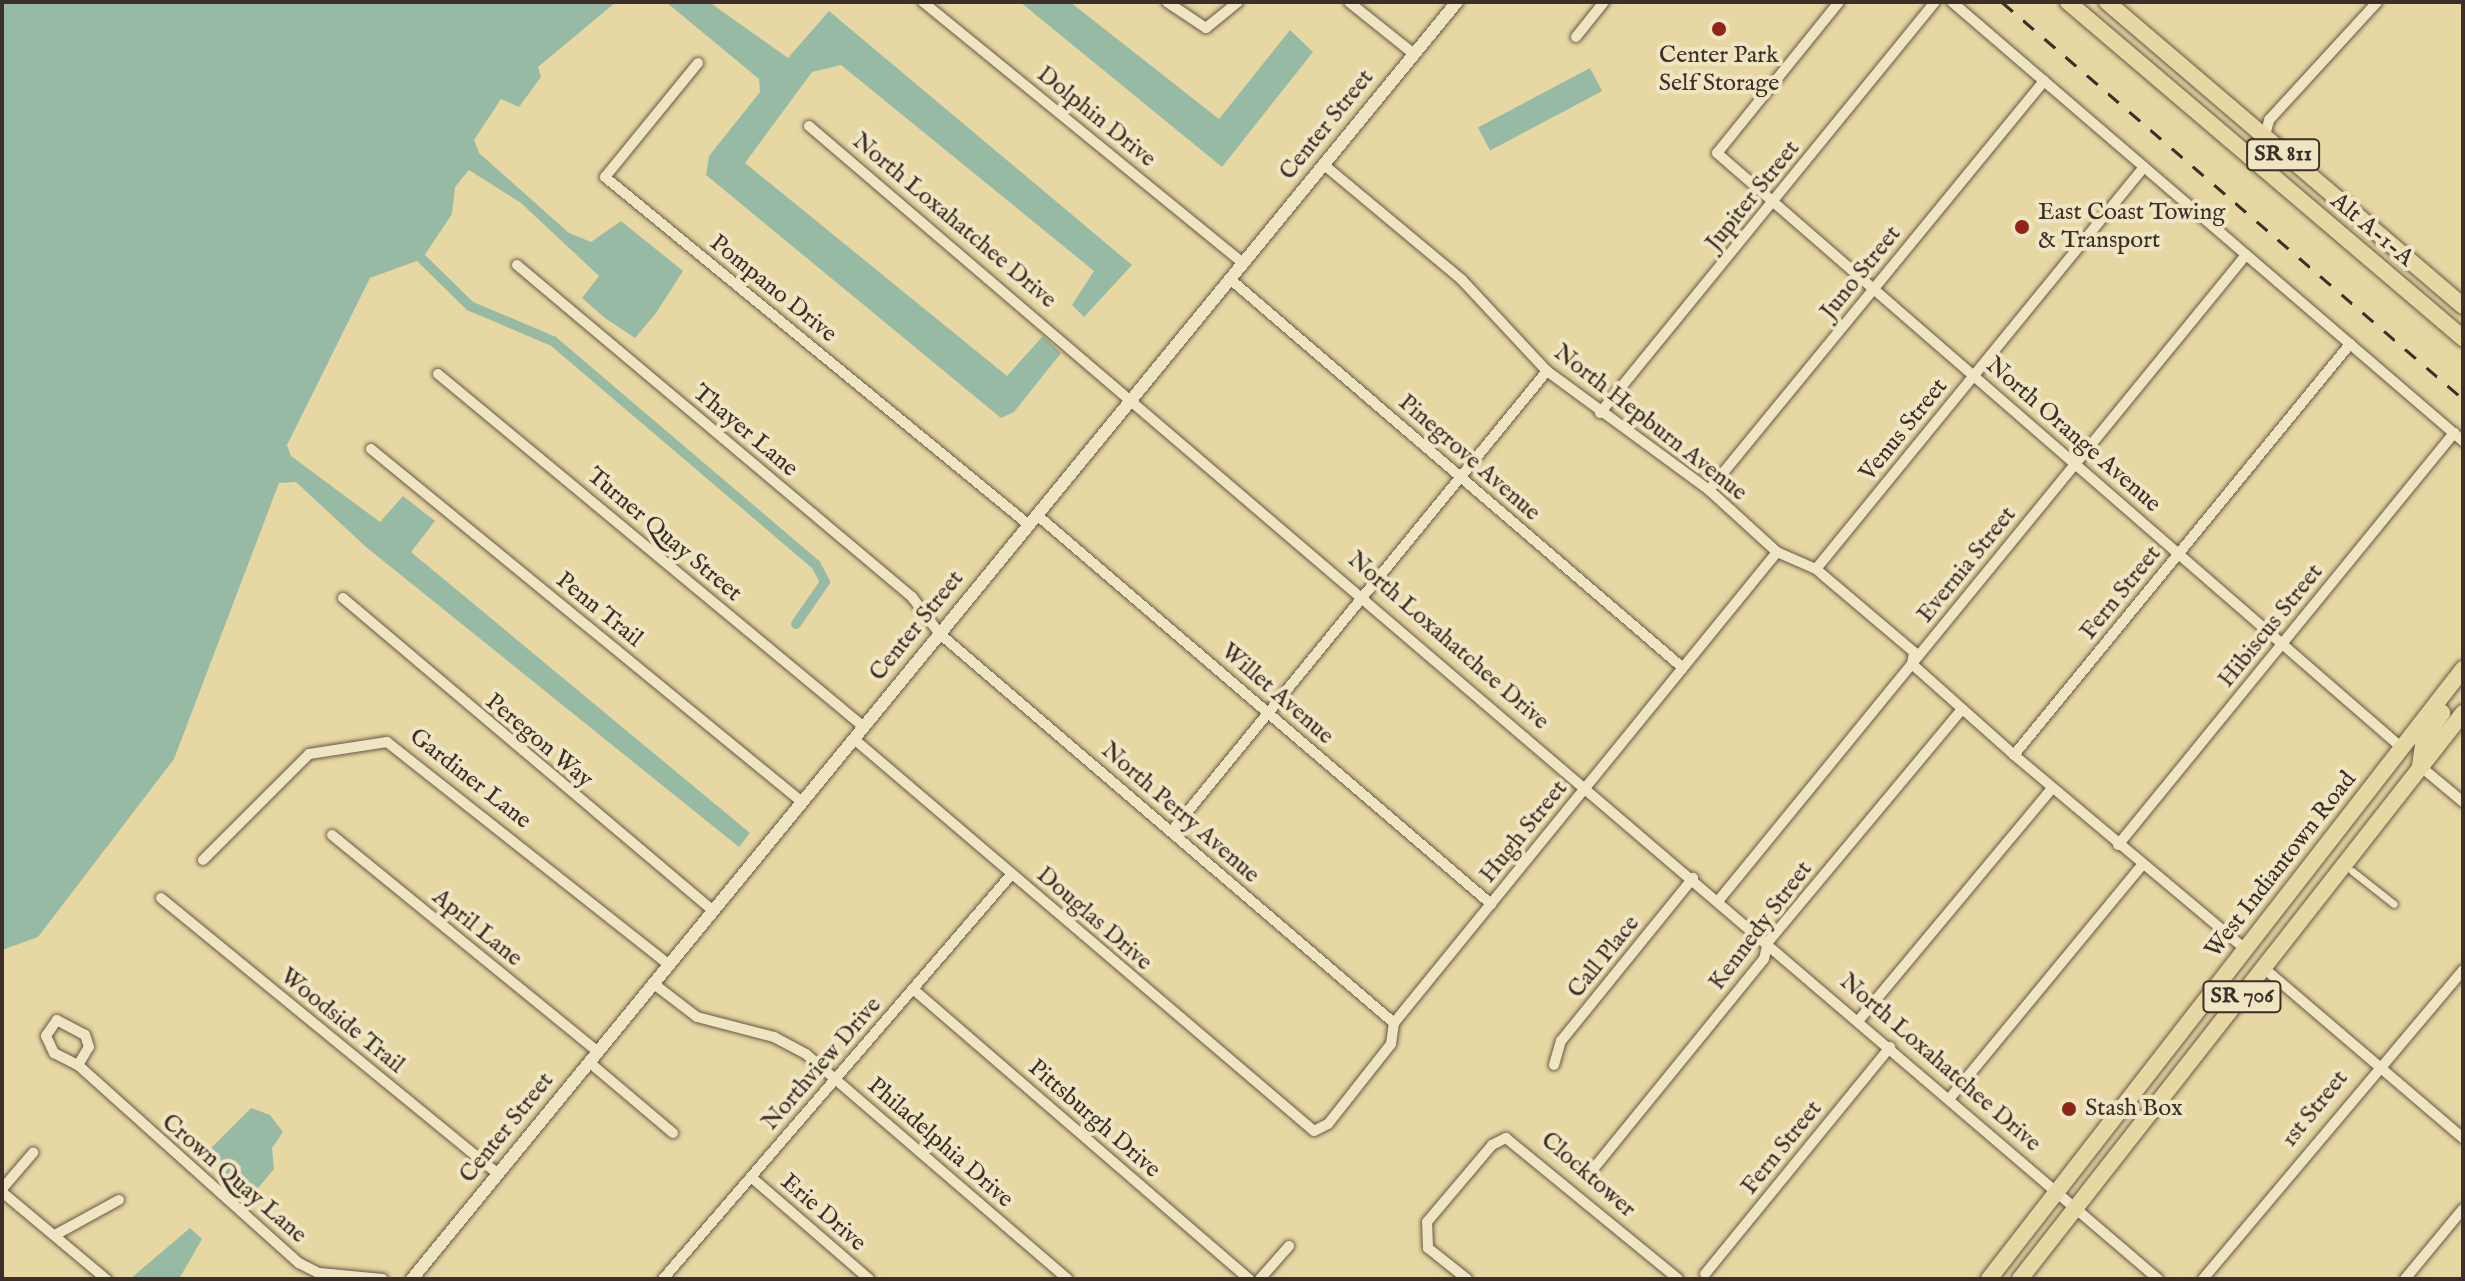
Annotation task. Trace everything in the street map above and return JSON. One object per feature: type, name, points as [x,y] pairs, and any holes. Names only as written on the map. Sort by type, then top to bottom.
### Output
[{"type":"main road","name":"Alt A-1-A","points":[[2068,2],[2463,338]]},
{"type":"main road","name":"Alt A-1-A","points":[[2107,2],[2462,305]]},
{"type":"main road","points":[[2352,245],[2376,250],[2426,293],[2462,305]]},
{"type":"main road","name":"West Indiantown Road","points":[[1989,1279],[2463,669]]},
{"type":"main road","points":[[2420,766],[2424,739],[2463,686]]},
{"type":"main road","name":"West Indiantown Road","points":[[2020,1279],[2463,713]]},
{"type":"main road","points":[[2309,911],[2399,780],[2402,748]]},
{"type":"street","name":"Dolphin Drive","points":[[923,2],[1243,263]]},
{"type":"street","points":[[1167,2],[1206,28],[1220,24],[1238,2]]},
{"type":"street","points":[[1349,2],[1414,54]]},
{"type":"street","name":"Center Street","points":[[412,1279],[1457,2]]},
{"type":"street","points":[[1576,37],[1604,2]]},
{"type":"street","name":"North Orange Avenue","points":[[1839,2],[1717,153],[2402,748]]},
{"type":"street","name":"Jupiter Street","points":[[1600,413],[1775,203],[1935,2]]},
{"type":"street","points":[[1952,2],[2459,437]]},
{"type":"street","points":[[2243,151],[2264,139],[2269,120],[2377,2]]},
{"type":"street","name":"Pompano Drive","points":[[698,63],[605,177],[1033,520]]},
{"type":"street","name":"Juno Street","points":[[1709,490],[2044,81]]},
{"type":"street","name":"North Loxahatchee Drive","points":[[809,126],[1133,397],[2158,1279]]},
{"type":"street","name":"North Hepburn Avenue","points":[[1323,164],[1462,280],[1547,371],[1600,413],[1709,490],[1777,552],[1816,569],[1914,652],[1912,664],[1962,709],[2118,845],[2246,950]]},
{"type":"street","name":"Venus Street","points":[[1816,569],[2144,167]]},
{"type":"street","name":"Evernia Street","points":[[1719,900],[2246,255]]},
{"type":"street","name":"Thayer Lane","points":[[517,265],[912,597],[940,634]]},
{"type":"street","name":"Pinegrove Avenue","points":[[1230,279],[1683,668]]},
{"type":"street","name":"Fern Street","points":[[2014,755],[2350,344]]},
{"type":"street","points":[[1171,832],[1547,371]]},
{"type":"street","name":"Turner Quay Street","points":[[438,374],[864,727]]},
{"type":"street","name":"Hibiscus Street","points":[[2118,845],[2282,644],[2459,437]]},
{"type":"street","name":"Penn Trail","points":[[371,449],[802,802]]},
{"type":"street","name":"Willet Avenue","points":[[1033,520],[1267,713],[1491,904]]},
{"type":"street","name":"Hugh Street","points":[[1308,1129],[1328,1124],[1391,1044],[1394,1023],[1777,552]]},
{"type":"street","name":"Peregon Way","points":[[343,598],[713,911]]},
{"type":"street","name":"North Perry Avenue","points":[[940,634],[1394,1023]]},
{"type":"street","name":"Kennedy Street","points":[[1594,1168],[1764,959],[1768,942],[1962,709]]},
{"type":"street","name":"Douglas Drive","points":[[854,739],[1308,1129]]},
{"type":"street","name":"Gardiner Lane","points":[[203,860],[309,754],[387,742],[669,965]]},
{"type":"street","points":[[2420,766],[2463,802]]},
{"type":"street","points":[[1859,1020],[2052,788]]},
{"type":"street","name":"April Lane","points":[[332,835],[594,1057],[673,1133]]},
{"type":"street","points":[[1950,1098],[2143,864]]},
{"type":"street","points":[[2352,871],[2394,904]]},
{"type":"street","name":"Northview Drive","points":[[663,1279],[1011,875]]},
{"type":"street","name":"Call Place","points":[[1554,1065],[1561,1041],[1693,878]]},
{"type":"street","name":"Woodside Trail","points":[[161,898],[498,1174]]},
{"type":"street","points":[[2265,969],[2463,1138]]},
{"type":"street","name":"1st Street","points":[[2203,1279],[2370,1074],[2381,1069],[2463,970]]},
{"type":"street","name":"Philadelphia Drive","points":[[654,984],[697,1017],[795,1047],[1068,1279]]},
{"type":"street","name":"Pittsburgh Drive","points":[[913,989],[1249,1279]]},
{"type":"street","name":"Crown Quay Lane","points":[[78,1065],[89,1047],[85,1035],[57,1020],[47,1044],[78,1065],[299,1263],[319,1273],[383,1279]]},
{"type":"street","name":"Fern Street","points":[[1705,1274],[1890,1047]]},
{"type":"street","name":"Clocktower","points":[[1467,1279],[1428,1248],[1427,1222],[1492,1145],[1506,1138],[1678,1279]]},
{"type":"street","points":[[33,1153],[2,1190],[106,1279]]},
{"type":"street","name":"Erie Drive","points":[[751,1177],[869,1279]]},
{"type":"street","points":[[55,1235],[119,1200]]},
{"type":"street","points":[[2405,1279],[2463,1209]]},
{"type":"street","points":[[1260,1279],[1289,1246]]},
{"type":"shaded area","points":[[2,2],[616,2],[538,67],[541,77],[519,107],[501,99],[474,140],[479,153],[569,233],[591,242],[621,221],[683,271],[656,313],[635,338],[605,318],[582,298],[599,276],[521,203],[469,170],[455,187],[452,214],[422,259],[370,278],[287,445],[291,456],[380,522],[403,496],[435,521],[411,552],[750,833],[739,847],[366,547],[296,482],[279,483],[174,759],[38,937],[2,950]]},
{"type":"shaded area","points":[[666,2],[709,2],[788,58],[829,11],[1132,265],[1084,317],[1072,305],[1094,271],[841,65],[812,72],[745,163],[1007,376],[1043,336],[1061,353],[1014,412],[1001,418],[706,175],[709,156],[760,92],[759,79]]},
{"type":"shaded area","points":[[1020,2],[1070,2],[1219,119],[1290,30],[1313,52],[1222,167]]},
{"type":"shaded area","points":[[1590,68],[1602,91],[1490,151],[1478,128]]},
{"type":"shaded area","points":[[251,1108],[270,1115],[283,1132],[272,1148],[274,1169],[252,1195],[204,1155]]},
{"type":"shaded area","points":[[190,1228],[202,1239],[179,1279],[130,1279]]},
{"type":"waterway","points":[[422,259],[470,306],[553,341],[816,565],[825,582],[796,624]]},
{"type":"railway","points":[[2002,2],[2463,399]]},
{"type":"place","name":"Center Park Self Storage","points":[[1719,29]]},
{"type":"place","name":"East Coast Towing & Transport","points":[[2022,227]]},
{"type":"place","name":"Stash Box","points":[[2069,1109]]}]
